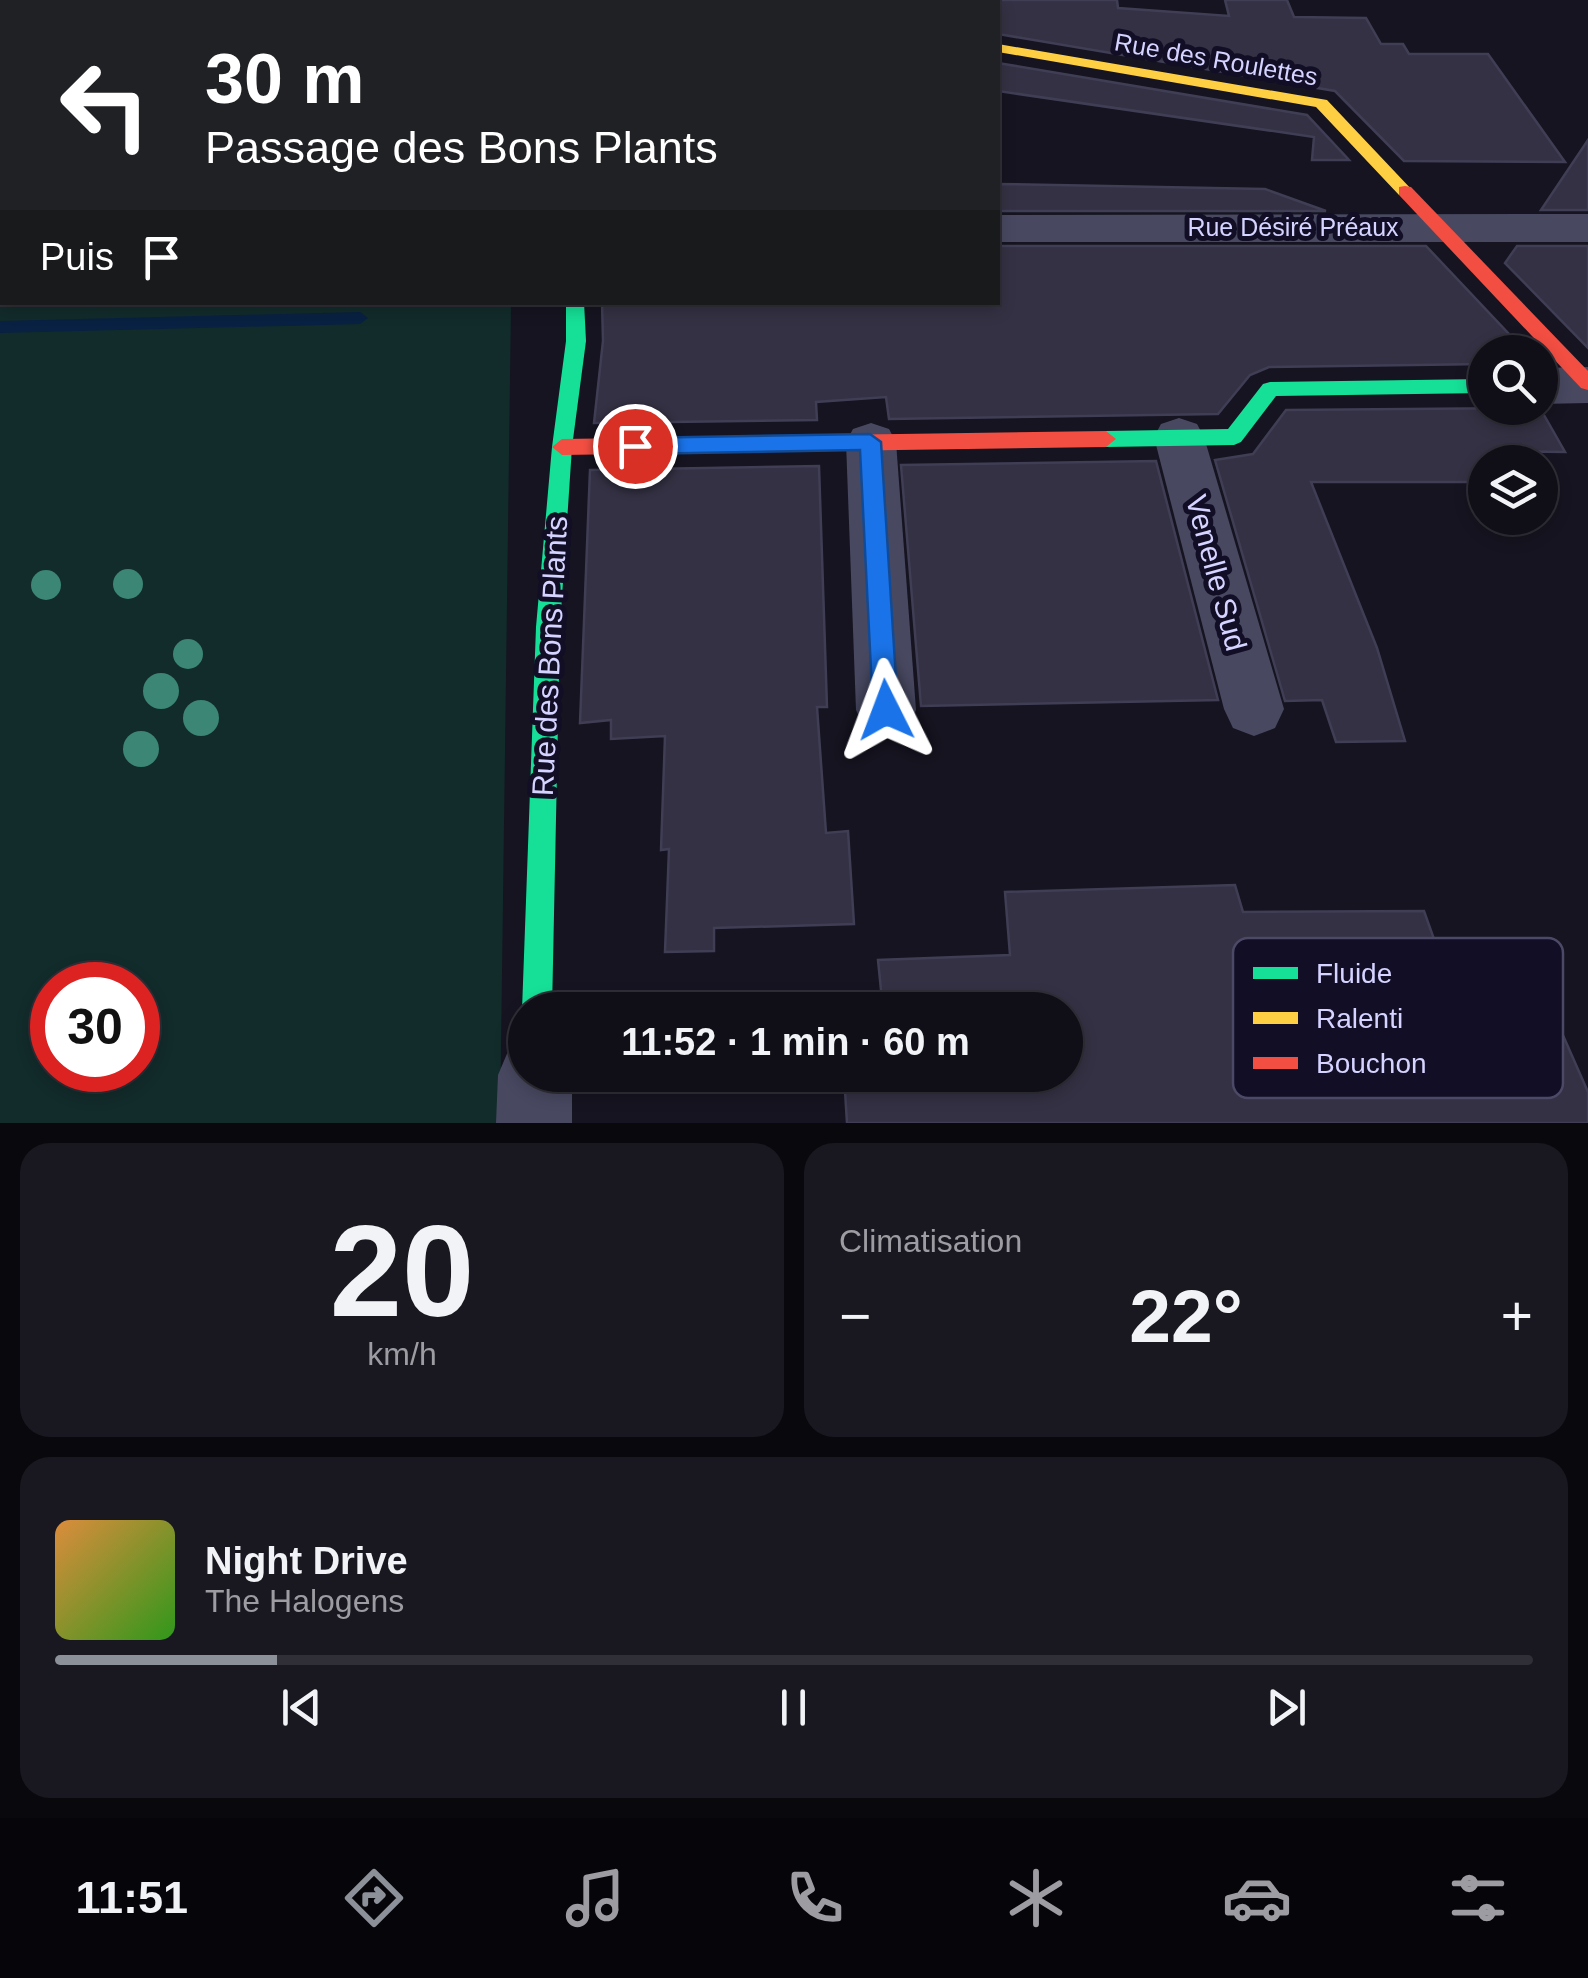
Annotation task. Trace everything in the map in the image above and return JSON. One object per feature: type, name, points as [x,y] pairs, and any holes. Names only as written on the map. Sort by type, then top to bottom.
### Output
[{"type":"street","name":"Rue des Roulettes","points":[[1000,48],[1321,104],[1588,384]]},
{"type":"street","name":"Rue Désiré Préaux","points":[[1000,228],[1588,228]]},
{"type":"street","name":"Rue des Bons Plants","points":[[538,992],[548,627],[562,447],[576,341],[575,305]]},
{"type":"street","points":[[1558,385],[1588,384]]},
{"type":"street","points":[[562,447],[1234,436],[1270,389],[1468,386]]},
{"type":"street","name":"Venelle Sud","points":[[1179,437],[1254,709]]},
{"type":"street","points":[[870,442],[886,710]]},
{"type":"street","points":[[534,1123],[535,1092]]},
{"type":"green space","points":[[0,305],[511,305],[500,1123],[0,1123]]},
{"type":"building","points":[[1000,0],[1117,0],[1118,8],[1229,16],[1225,0],[1287,0],[1294,17],[1366,18],[1381,44],[1403,44],[1409,54],[1488,54],[1565,162],[1404,161],[1335,91],[1000,34]]},
{"type":"building","points":[[1000,63],[1307,115],[1349,160],[1312,160],[1314,137],[1000,91]]},
{"type":"building","points":[[1588,140],[1588,210],[1541,210]]},
{"type":"building","points":[[1000,184],[1265,189],[1326,211],[1000,211]]},
{"type":"building","points":[[1000,246],[1426,246],[1510,335],[1468,335],[1468,364],[1269,367],[1250,375],[1218,414],[889,419],[886,397],[816,402],[817,420],[594,423],[603,341],[602,305],[1000,305]]},
{"type":"building","points":[[1517,246],[1588,246],[1588,348],[1505,263]]},
{"type":"building","points":[[1468,409],[1468,425],[1550,425],[1565,452],[1558,452],[1558,445],[1468,445],[1468,482],[1311,482],[1377,648],[1405,741],[1336,742],[1322,700],[1285,701],[1215,460],[1253,454],[1286,410]]},
{"type":"building","points":[[1156,461],[1218,700],[921,706],[901,465]]},
{"type":"building","points":[[819,466],[827,707],[817,707],[826,833],[848,831],[854,924],[714,928],[714,951],[665,952],[669,849],[661,850],[665,736],[611,739],[611,720],[580,723],[590,470]]},
{"type":"building","points":[[1235,885],[1243,912],[1424,911],[1434,938],[1233,938],[1233,1098],[1563,1098],[1563,1035],[1588,1092],[1588,1123],[847,1123],[845,1092],[1083,1092],[1083,992],[881,992],[878,960],[1010,955],[1005,892]]},
{"type":"waterway","points":[[0,327],[360,318]]},
{"type":"traffic: fast","points":[[538,992],[548,627],[562,447],[576,341],[575,305]]},
{"type":"traffic: fast","points":[[1106,439],[1234,437],[1270,389],[1468,386]]},
{"type":"traffic: slow","points":[[1000,48],[1321,103],[1405,191]]},
{"type":"traffic: jam","points":[[1405,191],[1588,383]]},
{"type":"traffic: jam","points":[[562,447],[1106,439]]},
{"type":"route","points":[[635,446],[870,442],[886,710]]}]
